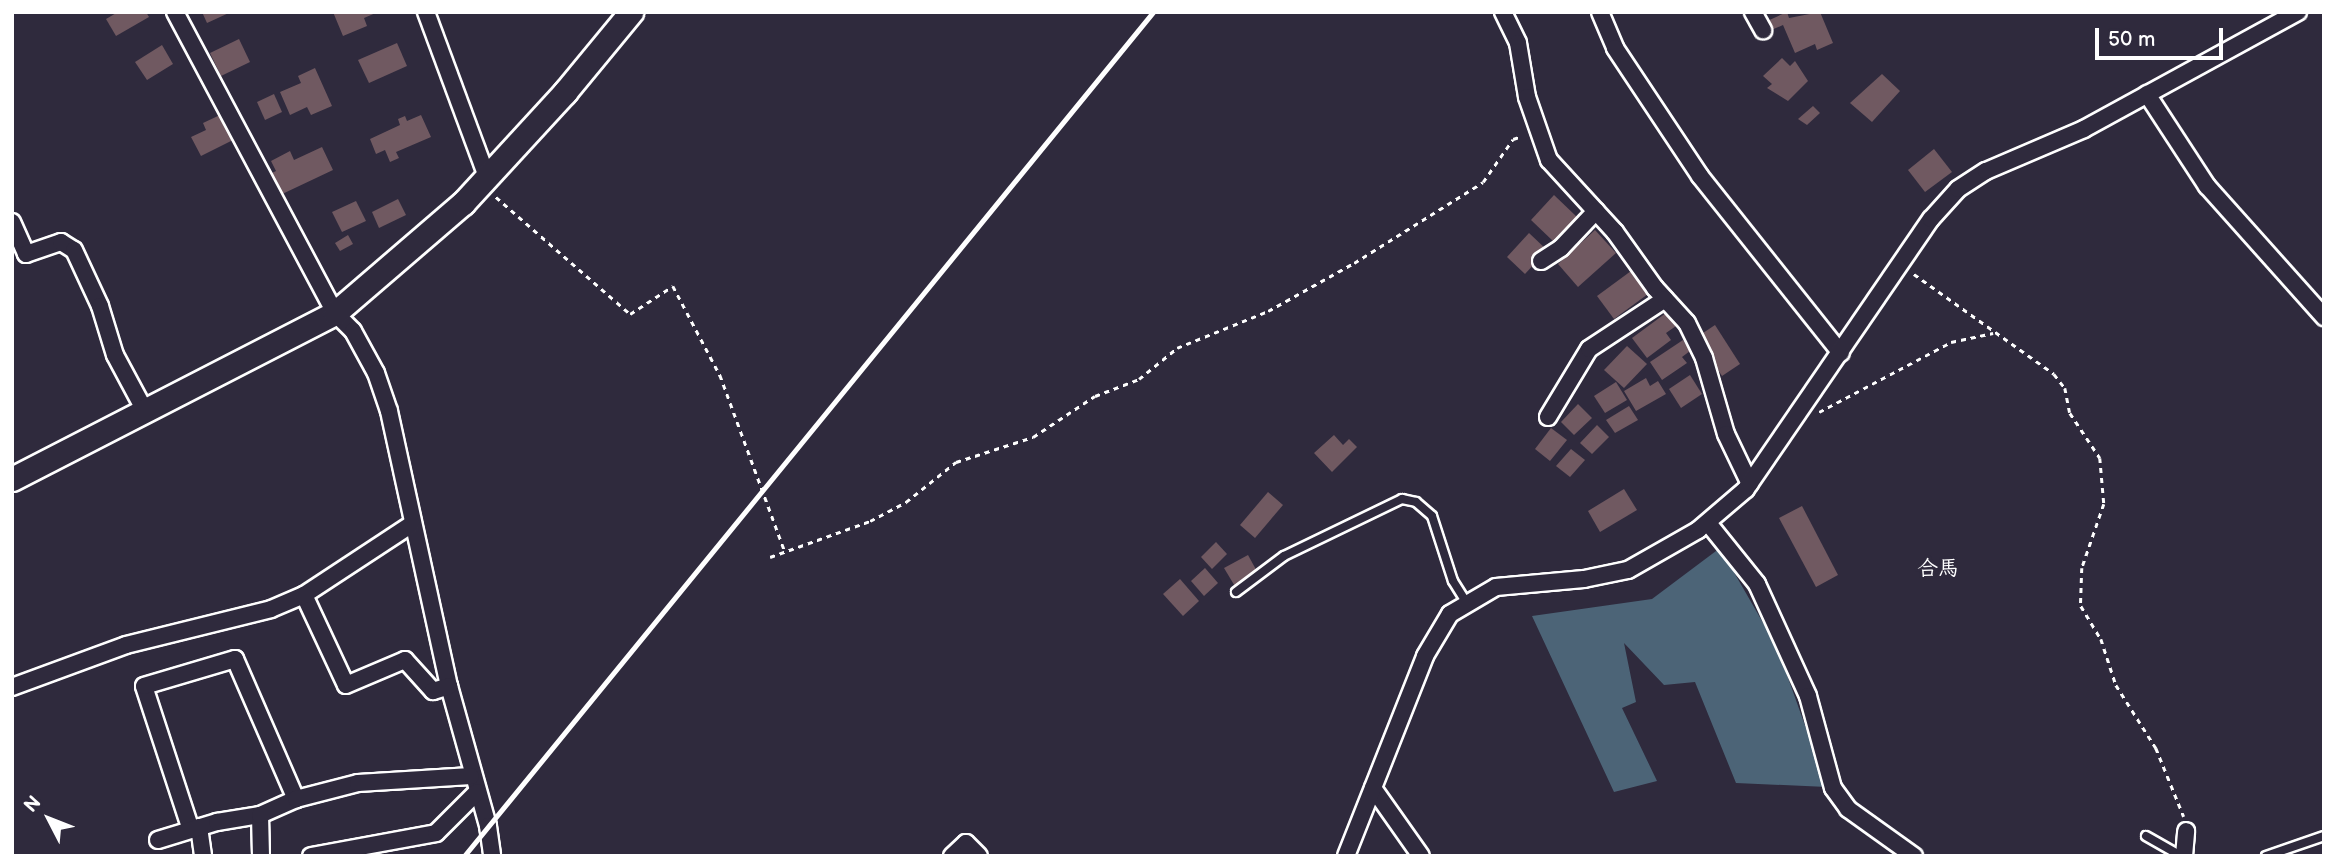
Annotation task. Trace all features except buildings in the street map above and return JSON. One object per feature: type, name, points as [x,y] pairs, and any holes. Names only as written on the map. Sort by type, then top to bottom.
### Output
[{"type":"street","points":[[175,12],[335,313],[353,331],[376,373],[389,411],[449,686],[474,784],[488,826],[492,856]]},
{"type":"street","points":[[426,12],[487,177]]},
{"type":"street","points":[[12,479],[335,313],[487,177],[631,12]]},
{"type":"street","points":[[1503,12],[1518,43],[1527,97],[1557,174],[1596,211],[1686,323],[1700,346],[1726,434],[1750,484]]},
{"type":"street","points":[[1601,12],[1615,48],[1699,176],[1842,353]]},
{"type":"street","points":[[1753,12],[1763,30]]},
{"type":"street","points":[[1346,856],[1442,622],[1466,601],[1506,585],[1584,579],[1628,570],[1708,523],[1750,484],[1942,205],[1971,179],[2059,141],[2298,12]]},
{"type":"street","points":[[2147,94],[2207,186],[2324,317]]},
{"type":"street","points":[[1541,261],[1561,248],[1596,211]]},
{"type":"street","points":[[12,222],[26,254],[61,242],[74,250],[100,306],[115,355],[145,411]]},
{"type":"street","points":[[1548,417],[1589,349],[1665,299]]},
{"type":"street","points":[[1708,523],[1757,584],[1808,696],[1833,788],[1848,809],[1914,856]]},
{"type":"street","points":[[12,687],[126,645],[271,609],[304,595],[412,524]]},
{"type":"street","points":[[304,595],[346,685],[405,660],[433,691],[449,686]]},
{"type":"street","points":[[203,856],[144,686],[235,659],[296,799]]},
{"type":"street","points":[[158,839],[195,828],[260,815],[296,799],[358,783],[474,784]]},
{"type":"street","points":[[311,856],[436,833],[474,784]]},
{"type":"street","points":[[1373,788],[1421,856]]},
{"type":"street","points":[[260,815],[261,856]]},
{"type":"street","points":[[2183,856],[2186,831]]},
{"type":"street","points":[[952,856],[966,843],[979,856]]},
{"type":"lane","points":[[1236,592],[1284,556],[1402,499],[1416,502],[1432,516],[1453,581],[1466,601]]},
{"type":"lane","points":[[2146,836],[2183,856]]},
{"type":"lane","points":[[2266,856],[2281,847],[2324,836]]},
{"type":"path","points":[[770,557],[870,522],[906,502],[956,462],[1033,438],[1095,396],[1139,379],[1177,348],[1279,305],[1483,182],[1513,139],[1542,135]]},
{"type":"path","points":[[487,177],[491,192],[630,314],[673,286],[720,374],[785,552]]},
{"type":"path","points":[[1898,267],[2054,374],[2065,388],[2070,413],[2100,458],[2104,504],[2082,568],[2081,606],[2101,639],[2116,685],[2156,748],[2186,831]]},
{"type":"path","points":[[1788,428],[1951,342],[1993,333]]},
{"type":"water","points":[[1720,548],[1777,647],[1827,787],[1736,783],[1695,682],[1664,685],[1624,643],[1636,702],[1622,708],[1657,781],[1614,792],[1532,616],[1652,599]]},
{"type":"railway","points":[[464,856],[1153,12]]},
{"type":"district","name":"合馬","points":[[1938,569]]}]
